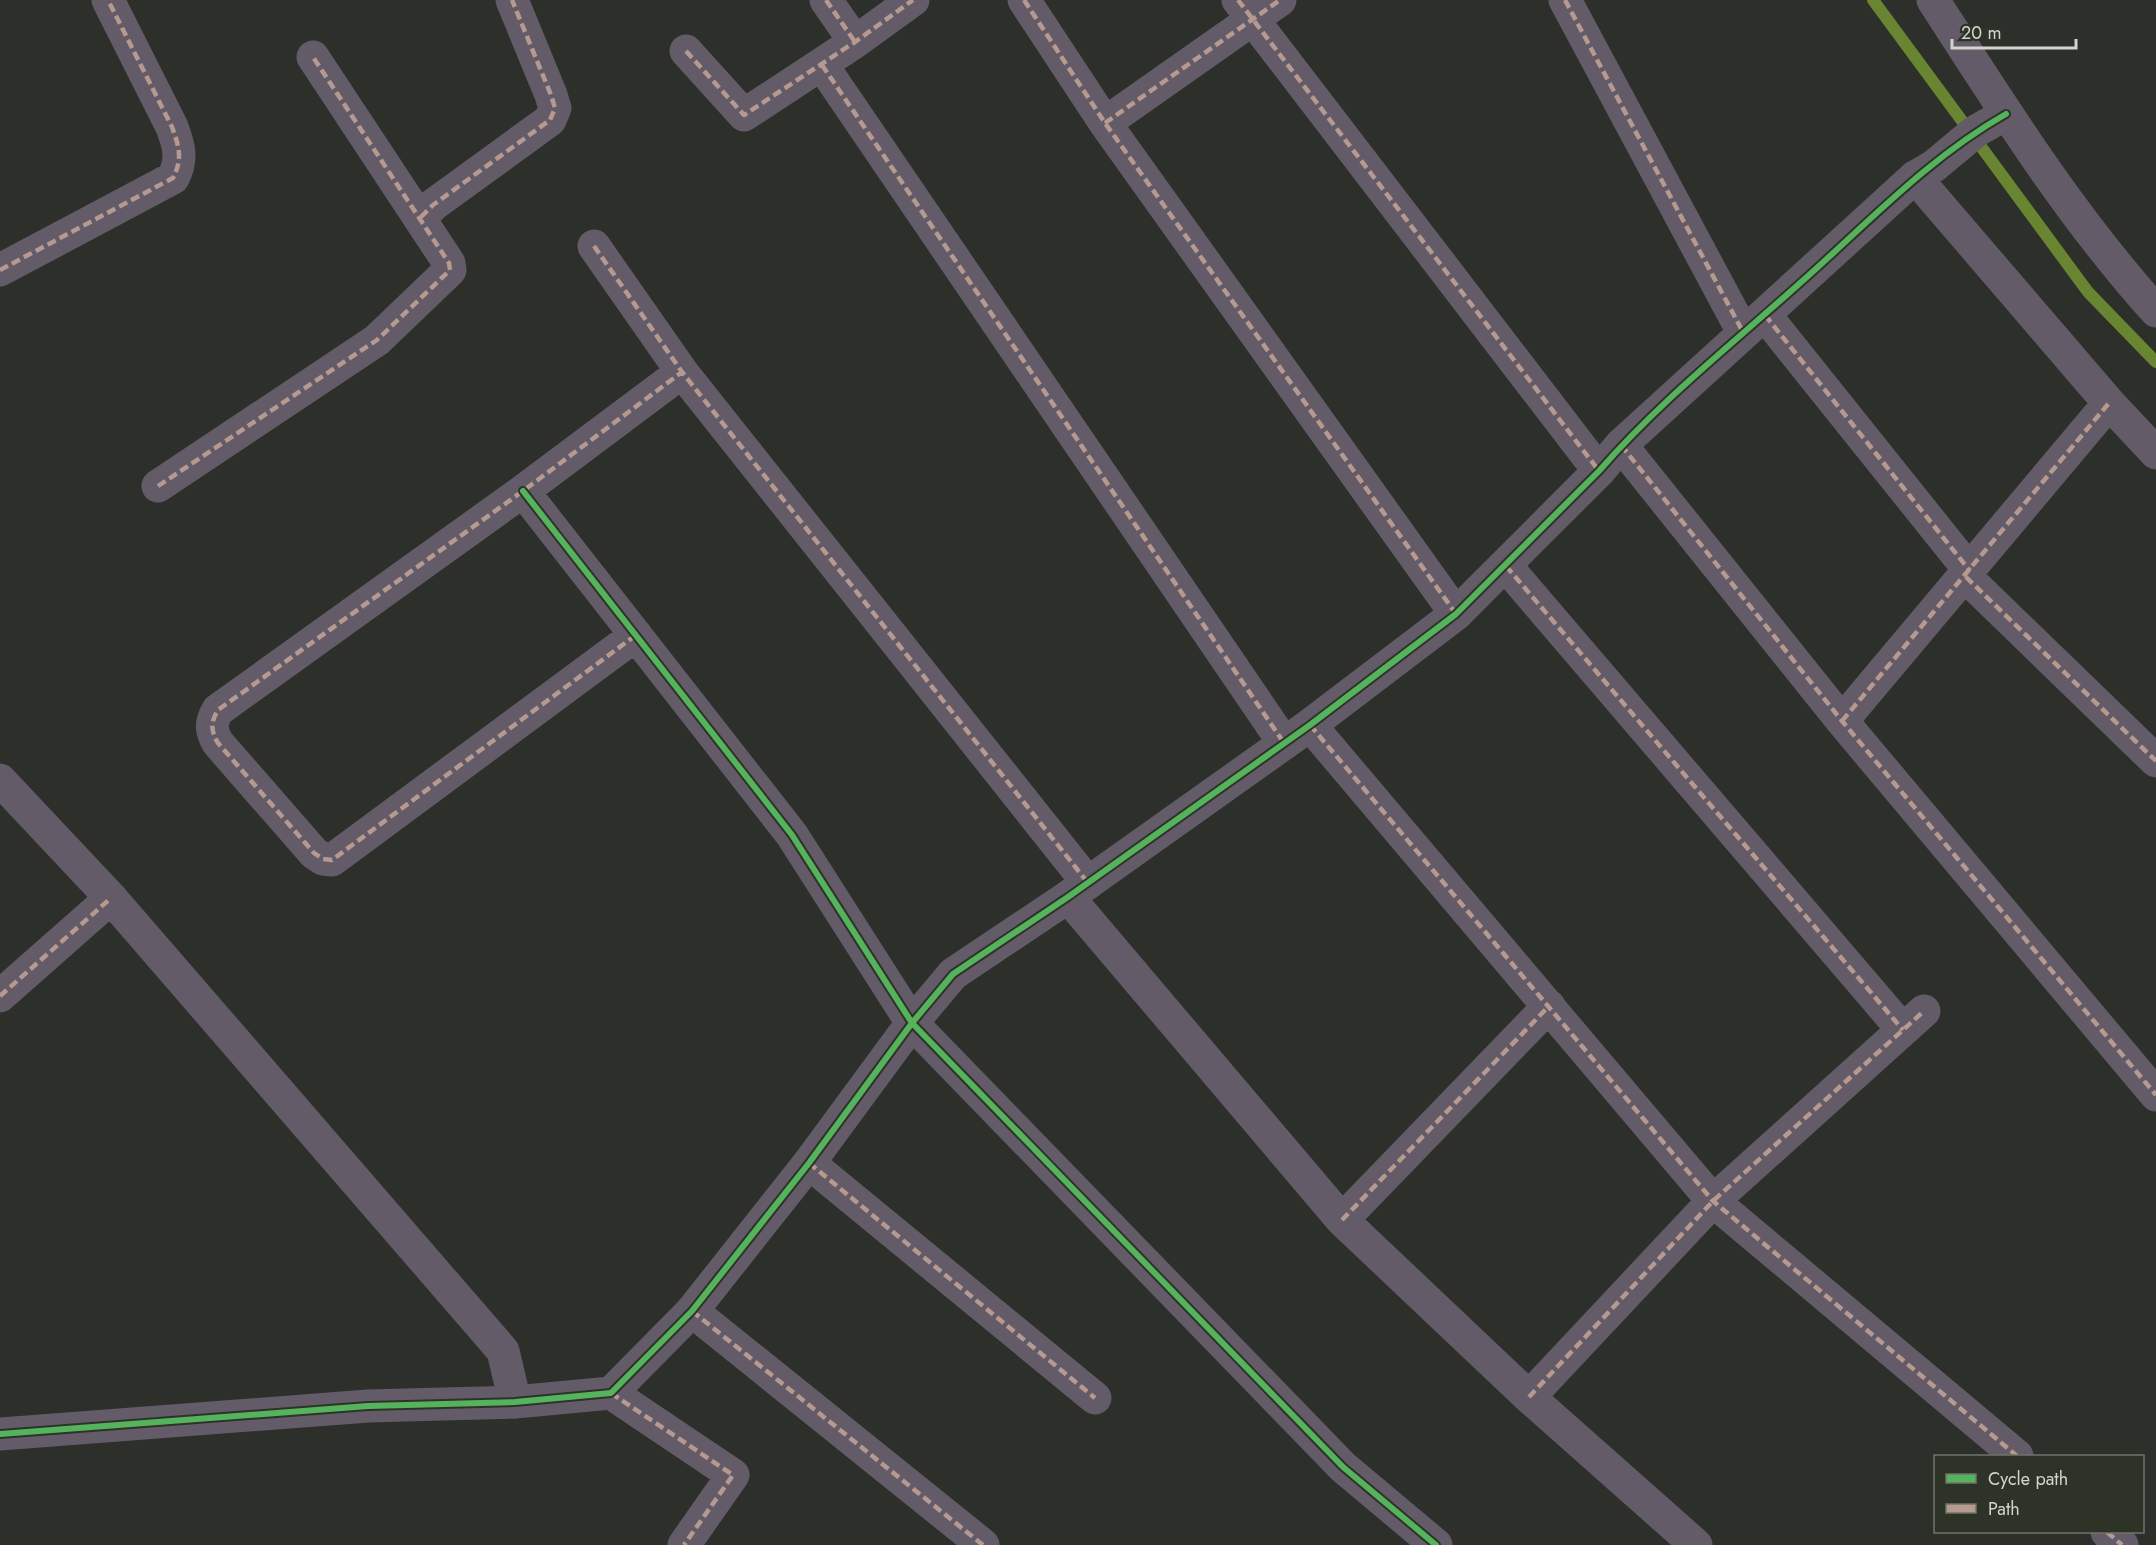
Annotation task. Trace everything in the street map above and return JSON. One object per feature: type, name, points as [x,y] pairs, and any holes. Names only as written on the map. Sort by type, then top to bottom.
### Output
[{"type":"street","points":[[0,270],[173,178],[180,165],[179,147],[172,127],[108,0]]},
{"type":"street","points":[[421,217],[550,120],[555,108],[551,95],[512,0]]},
{"type":"street","points":[[826,0],[855,42]]},
{"type":"street","points":[[686,51],[744,115],[822,65],[913,0]]},
{"type":"street","points":[[1024,0],[1105,123],[1456,614]]},
{"type":"street","points":[[1105,123],[1245,10],[1280,0]]},
{"type":"street","points":[[1565,0],[1754,324],[1968,574],[2156,761]]},
{"type":"street","points":[[1934,0],[2006,114],[2126,278],[2156,311]]},
{"type":"street","points":[[1245,10],[1599,471]]},
{"type":"street","points":[[158,486],[377,340],[450,270],[449,262],[421,217],[313,57]]},
{"type":"street","points":[[822,65],[1297,734],[1549,1006],[1713,1201],[2016,1455]]},
{"type":"street","points":[[611,1393],[692,1311],[809,1164],[912,1023],[953,974],[1078,890],[1297,734],[1456,614],[1506,566],[1621,446],[1754,324],[1924,171],[1976,131],[2006,114]]},
{"type":"street","points":[[1924,171],[2109,403],[2156,453]]},
{"type":"street","points":[[594,246],[681,372],[1078,890],[1342,1220],[1529,1397],[1696,1545]]},
{"type":"street","points":[[636,635],[332,860],[323,859],[314,853],[218,743],[212,733],[212,720],[218,710],[523,491],[681,372]]},
{"type":"street","points":[[1842,721],[1968,574],[2109,403]]},
{"type":"street","points":[[1621,446],[1842,721],[2156,1095]]},
{"type":"street","points":[[523,491],[792,835],[912,1023],[1343,1467],[1436,1545]]},
{"type":"street","points":[[1506,566],[1914,1021],[1713,1201],[1529,1397]]},
{"type":"street","points":[[0,780],[111,898],[503,1352],[515,1402]]},
{"type":"street","points":[[0,996],[111,898]]},
{"type":"street","points":[[1342,1220],[1549,1006]]},
{"type":"street","points":[[809,1164],[1095,1398]]},
{"type":"street","points":[[692,1311],[983,1545]]},
{"type":"street","points":[[0,1434],[368,1406],[515,1402],[611,1393],[733,1475],[684,1545]]},
{"type":"waterway","points":[[1873,0],[2088,292],[2156,362]]},
{"type":"marked path","points":[[0,270],[173,178],[176,171],[179,152],[172,127],[108,0]]},
{"type":"marked path","points":[[421,217],[433,205],[550,120],[555,108],[551,95],[512,0]]},
{"type":"marked path","points":[[826,0],[855,42]]},
{"type":"marked path","points":[[686,51],[744,115],[855,42],[913,0]]},
{"type":"marked path","points":[[1024,0],[1105,123],[1456,614]]},
{"type":"marked path","points":[[1238,0],[1599,471]]},
{"type":"marked path","points":[[1105,123],[1280,0]]},
{"type":"marked path","points":[[1565,0],[1743,332]]},
{"type":"marked path","points":[[158,486],[377,340],[450,270],[449,263],[313,57]]},
{"type":"marked path","points":[[822,65],[1284,743]]},
{"type":"marked path","points":[[594,246],[682,372],[1088,883]]},
{"type":"marked path","points":[[1765,315],[1970,571]]},
{"type":"marked path","points":[[636,635],[332,860],[323,859],[314,853],[218,743],[213,731],[213,723],[218,710],[523,491],[682,372]]},
{"type":"marked path","points":[[1842,721],[2109,403]]},
{"type":"marked path","points":[[1621,445],[1842,721],[2156,1095]]},
{"type":"marked path","points":[[1506,566],[1903,1030]]},
{"type":"marked path","points":[[1966,577],[2156,761]]},
{"type":"marked path","points":[[1310,725],[1713,1201],[2016,1455]]},
{"type":"marked path","points":[[0,996],[111,898]]},
{"type":"marked path","points":[[1342,1220],[1549,1006]]},
{"type":"marked path","points":[[1529,1397],[1713,1201],[1924,1011]]},
{"type":"marked path","points":[[809,1163],[1095,1398]]},
{"type":"marked path","points":[[692,1311],[983,1545]]},
{"type":"marked path","points":[[611,1393],[733,1475],[684,1545]]},
{"type":"marked path","points":[[2108,1533],[2122,1545]]},
{"type":"cycle path","points":[[0,1434],[368,1406],[515,1402],[611,1393],[692,1311],[809,1163],[912,1023],[953,974],[1068,897],[1310,725],[1456,614],[1646,421],[1696,374],[1898,193],[1950,151],[2006,114]]},
{"type":"cycle path","points":[[523,491],[792,835],[912,1023],[1343,1467],[1436,1545]]}]
